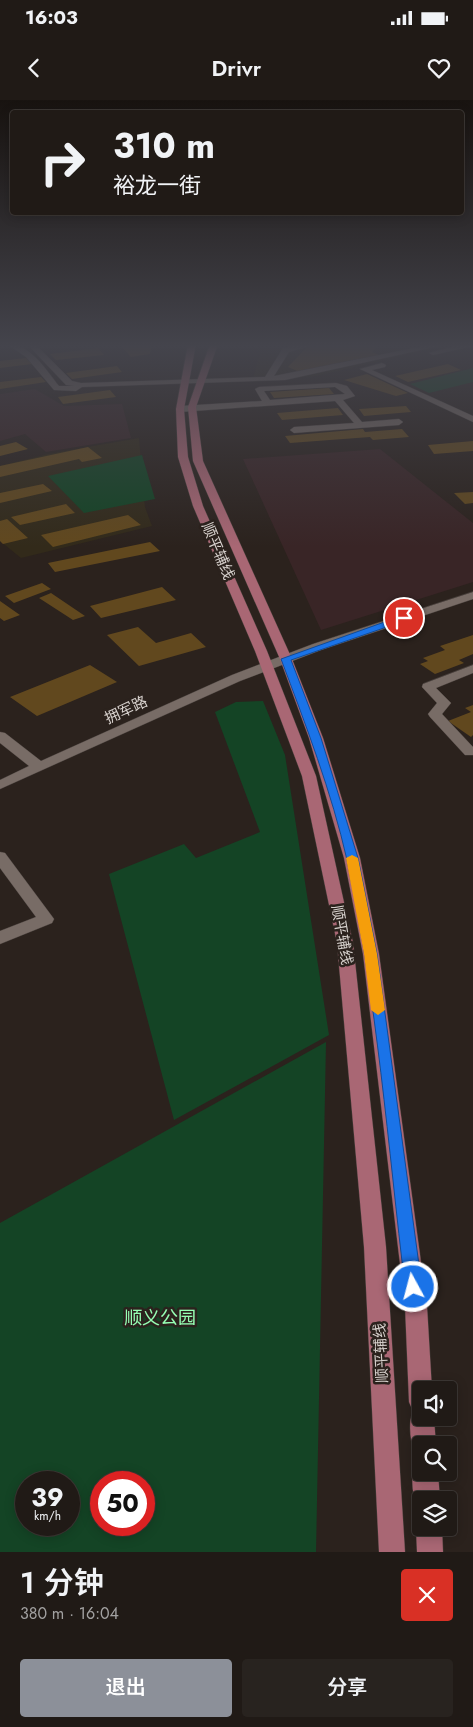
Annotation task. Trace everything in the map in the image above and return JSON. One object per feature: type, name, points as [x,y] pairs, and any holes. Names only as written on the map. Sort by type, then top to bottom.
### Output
[{"type":"main road","name":"顺平辅线","points":[[180,412],[183,457],[198,506],[266,666],[309,776],[346,944],[375,1248],[392,1552]]},
{"type":"main road","name":"顺平辅线","points":[[192,412],[198,461],[286,659],[316,738],[352,858],[371,954],[416,1306],[420,1381]]},
{"type":"main road","points":[[429,1536],[430,1552]]},
{"type":"street","points":[[349,412],[360,425]]},
{"type":"street","points":[[457,412],[473,419]]},
{"type":"street","points":[[294,430],[398,422]]},
{"type":"street","name":"拥军路","points":[[0,785],[236,678],[473,595]]},
{"type":"street","points":[[472,755],[435,714],[444,703],[428,687],[473,669]]},
{"type":"street","points":[[0,736],[39,767]]},
{"type":"street","points":[[0,857],[46,919],[0,938]]},
{"type":"shaded area","points":[[0,412],[124,412],[131,438],[46,452],[25,434],[0,441]]},
{"type":"shaded area","points":[[139,438],[145,507],[152,526],[21,558],[0,541],[0,466],[48,454]]},
{"type":"shaded area","points":[[380,449],[473,523],[473,582],[321,630],[243,459]]},
{"type":"green space","points":[[142,455],[155,499],[84,513],[48,476]]},
{"type":"green space","points":[[263,701],[285,755],[329,1035],[174,1120],[109,874],[184,844],[196,858],[260,832],[215,712],[236,702]]},
{"type":"green space","name":"顺义公园","points":[[326,1042],[316,1552],[0,1552],[0,1223]]},
{"type":"building","points":[[341,412],[343,415],[282,420],[277,413]]},
{"type":"building","points":[[361,412],[411,412],[364,416]]},
{"type":"building","points":[[363,429],[365,432],[402,429],[409,437],[373,440],[370,437],[290,443],[285,436]]},
{"type":"building","points":[[473,441],[473,451],[434,454],[428,445]]},
{"type":"building","points":[[16,442],[28,449],[0,456],[0,446]]},
{"type":"building","points":[[88,447],[102,458],[82,462],[79,459],[0,477],[0,466]]},
{"type":"building","points":[[43,484],[52,491],[0,503],[0,493]]},
{"type":"building","points":[[473,492],[473,503],[465,504],[454,493]]},
{"type":"building","points":[[66,504],[75,513],[20,525],[11,517]]},
{"type":"building","points":[[128,515],[141,525],[53,547],[41,535]]},
{"type":"building","points":[[7,519],[28,538],[3,544],[0,541],[0,521]]},
{"type":"building","points":[[150,542],[160,551],[55,572],[48,563]]},
{"type":"building","points":[[42,583],[51,589],[14,603],[5,596]]},
{"type":"building","points":[[162,587],[176,600],[101,618],[90,606]]},
{"type":"building","points":[[51,593],[85,616],[73,620],[39,598]]},
{"type":"building","points":[[0,601],[20,615],[4,621],[0,618]]},
{"type":"building","points":[[138,627],[156,643],[191,633],[206,647],[139,666],[107,635]]},
{"type":"building","points":[[473,635],[473,654],[459,660],[464,663],[435,674],[420,664],[428,661],[423,658],[445,650],[440,646]]},
{"type":"building","points":[[90,665],[117,682],[37,716],[10,697]]},
{"type":"building","points":[[473,705],[473,735],[471,737],[448,721],[471,712],[465,708]]},
{"type":"slow traffic","points":[[352,858],[371,954],[378,1010]]},
{"type":"route","points":[[404,618],[286,659],[316,738],[352,858],[371,954],[413,1287]]}]
